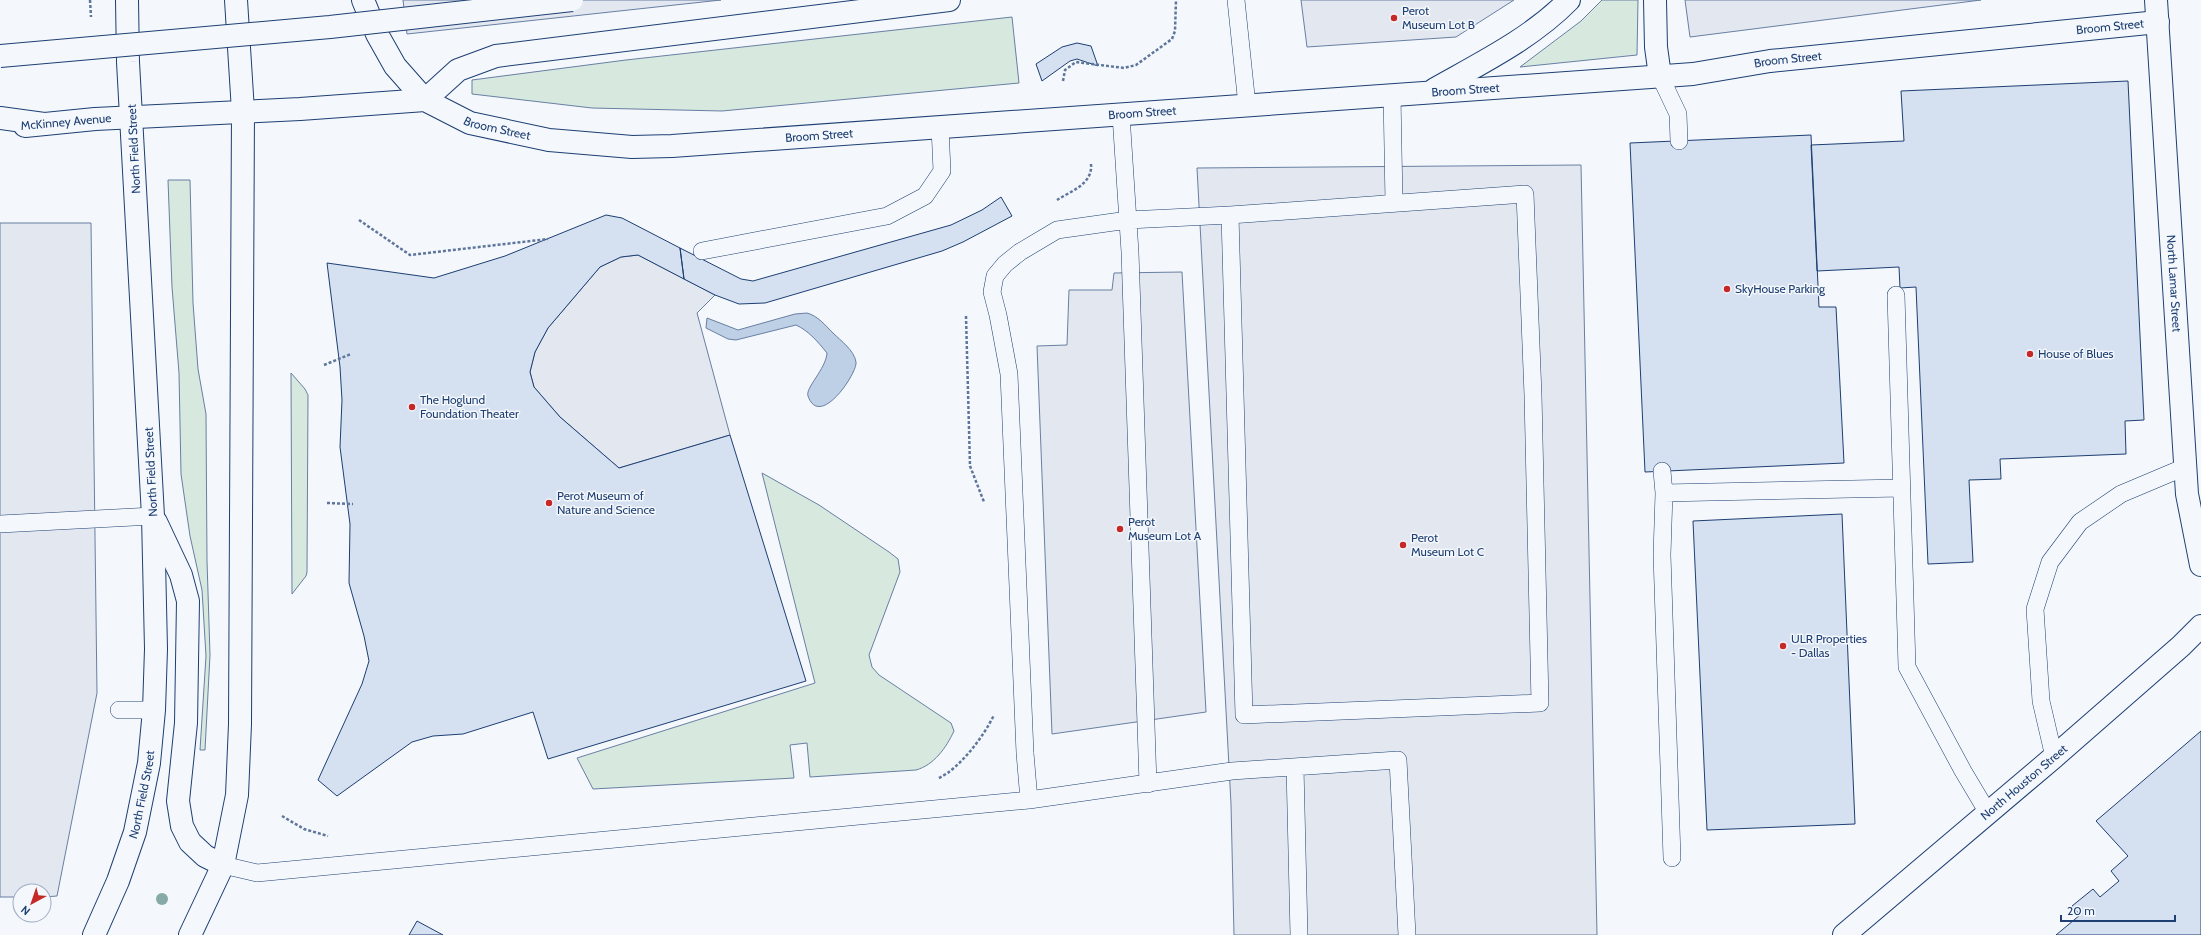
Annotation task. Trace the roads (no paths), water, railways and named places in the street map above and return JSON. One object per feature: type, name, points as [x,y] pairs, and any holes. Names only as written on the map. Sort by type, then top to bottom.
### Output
[{"type":"main road","name":"North Field Street","points":[[94,935],[118,881],[135,832],[149,763],[154,710],[156,649],[153,516],[127,0]]},
{"type":"main road","points":[[190,935],[223,865],[237,795],[240,724],[243,111],[236,0]]},
{"type":"main road","points":[[364,0],[378,34],[396,66],[425,100]]},
{"type":"main road","points":[[0,56],[330,27],[572,0]]},
{"type":"main road","points":[[132,117],[300,109],[425,100],[458,70],[496,56],[949,0]]},
{"type":"main road","points":[[1431,92],[1514,44],[1541,24],[1569,0]]},
{"type":"main road","points":[[1655,0],[1656,47],[1660,76]]},
{"type":"main road","name":"North Lamar Street","points":[[2156,0],[2187,494],[2201,565]]},
{"type":"main road","name":"Broom Street","points":[[425,100],[470,123],[549,140],[632,147],[1120,115],[1693,74],[1770,61],[2158,22]]},
{"type":"main road","name":"McKinney Avenue","points":[[0,128],[132,117]]},
{"type":"main road","points":[[0,118],[44,124]]},
{"type":"main road","points":[[153,516],[181,575],[188,601],[186,723],[178,801],[182,826],[190,842],[205,856],[223,865]]},
{"type":"main road","name":"North Houston Street","points":[[1844,935],[2054,757],[2181,646],[2201,626]]},
{"type":"lane","points":[[1236,0],[1246,105]]},
{"type":"lane","points":[[1660,76],[1678,114],[1679,141]]},
{"type":"lane","points":[[1392,95],[1394,202]]},
{"type":"lane","points":[[1120,115],[1128,220],[1148,784]]},
{"type":"lane","points":[[702,251],[887,216],[925,196],[942,171],[940,127]]},
{"type":"lane","points":[[1029,800],[1025,753],[1009,374],[998,315],[992,292],[995,276],[1005,264],[1020,252],[1058,230],[1128,220],[1230,215],[1394,202],[1525,194],[1533,395],[1540,703],[1244,716],[1230,215]]},
{"type":"lane","points":[[1896,295],[1907,666],[1963,771],[1988,813]]},
{"type":"lane","points":[[2054,757],[2041,701],[2035,609],[2050,562],[2080,522],[2121,494],[2185,467]]},
{"type":"lane","points":[[1662,471],[1664,493],[1662,555],[1672,858]]},
{"type":"lane","points":[[1664,493],[1901,488]]},
{"type":"lane","points":[[0,524],[153,516]]},
{"type":"lane","points":[[119,710],[154,710]]},
{"type":"lane","points":[[223,865],[257,873],[1029,800],[1232,771],[1398,760],[1407,935]]},
{"type":"lane","points":[[1295,767],[1299,935]]},
{"type":"water","points":[[807,313],[815,316],[847,346],[853,354],[856,362],[855,368],[845,386],[829,403],[821,406],[814,405],[808,396],[808,393],[826,359],[827,353],[805,330],[796,325],[736,340],[728,339],[706,328],[707,318],[738,330],[795,314]]},
{"type":"place","name":"Perot Museum Lot B","points":[[1394,18]]},
{"type":"place","name":"SkyHouse Parking","points":[[1727,289]]},
{"type":"place","name":"House of Blues","points":[[2030,354]]},
{"type":"place","name":"The Hoglund Foundation Theater","points":[[412,407]]},
{"type":"place","name":"Perot Museum of Nature and Science","points":[[549,503]]},
{"type":"place","name":"Perot Museum Lot A","points":[[1120,529]]},
{"type":"place","name":"Perot Museum Lot C","points":[[1403,545]]},
{"type":"place","name":"ULR Properties - Dallas","points":[[1783,646]]}]
